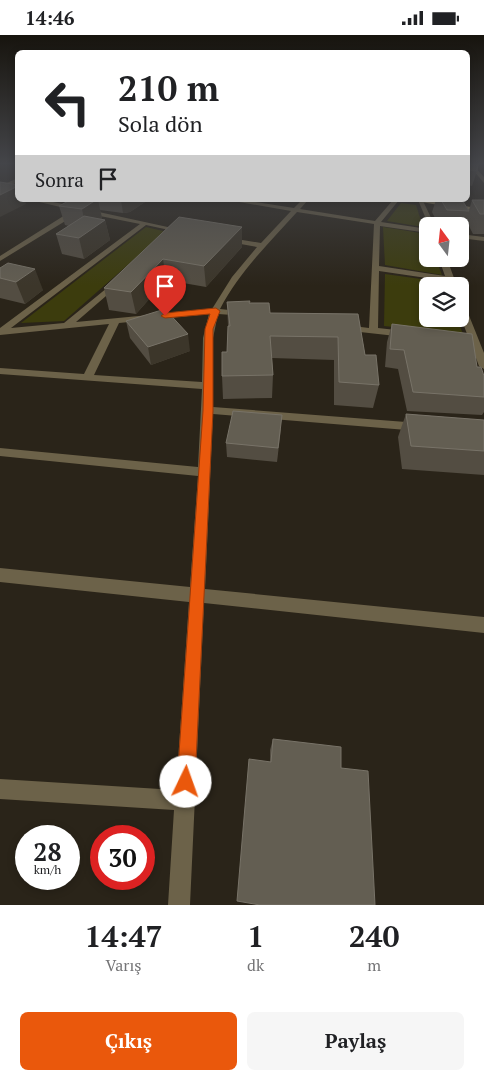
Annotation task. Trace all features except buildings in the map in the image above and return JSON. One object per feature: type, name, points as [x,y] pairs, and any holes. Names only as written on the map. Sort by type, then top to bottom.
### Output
[{"type":"main road","points":[[441,205],[484,211]]},
{"type":"main road","points":[[469,205],[484,207]]},
{"type":"street","points":[[52,205],[196,234]]},
{"type":"street","points":[[0,259],[87,205]]},
{"type":"street","points":[[179,905],[208,411],[209,329],[218,304],[236,277],[300,205],[419,229]]},
{"type":"street","points":[[373,331],[377,222],[392,205]]},
{"type":"street","points":[[419,205],[427,217]]},
{"type":"street","points":[[0,332],[144,224]]},
{"type":"street","points":[[169,236],[176,230]]},
{"type":"street","points":[[215,237],[264,246]]},
{"type":"street","points":[[469,237],[484,239]]},
{"type":"street","points":[[0,249],[11,252]]},
{"type":"street","points":[[375,268],[421,277]]},
{"type":"street","points":[[67,325],[125,275]]},
{"type":"street","points":[[0,332],[216,311],[255,316]]},
{"type":"street","points":[[88,377],[115,321]]},
{"type":"street","points":[[333,326],[420,336]]},
{"type":"street","points":[[467,327],[471,341],[484,366]]},
{"type":"street","points":[[0,371],[208,386]]},
{"type":"street","points":[[208,411],[435,428]]},
{"type":"street","points":[[0,452],[204,472]]},
{"type":"street","points":[[0,575],[484,625]]},
{"type":"street","points":[[0,789],[185,801]]},
{"type":"shaded area","points":[[400,205],[416,205],[420,217],[419,226],[387,221]]},
{"type":"shaded area","points":[[146,227],[163,231],[164,233],[64,321],[21,323]]},
{"type":"shaded area","points":[[383,227],[419,233],[419,267],[439,267],[442,275],[385,265]]},
{"type":"shaded area","points":[[385,274],[419,279],[419,327],[460,327],[463,334],[384,326]]},
{"type":"route","points":[[165,316],[216,311],[209,329],[208,411],[186,782]]}]
